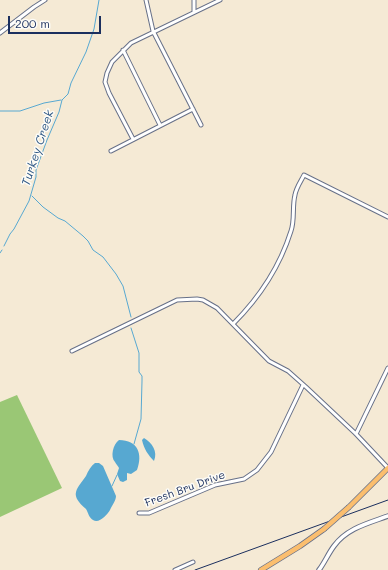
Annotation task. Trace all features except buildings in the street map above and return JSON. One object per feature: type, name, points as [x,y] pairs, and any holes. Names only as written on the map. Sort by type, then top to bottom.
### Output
[{"type":"main road","points":[[261,570],[324,529],[349,507],[388,468]]},
{"type":"street","points":[[0,33],[45,0]]},
{"type":"street","points":[[146,0],[153,31],[201,125]]},
{"type":"street","points":[[194,0],[194,12]]},
{"type":"street","points":[[133,139],[109,93],[105,82],[112,62],[131,43],[153,31],[220,0]]},
{"type":"street","points":[[123,50],[160,125]]},
{"type":"street","points":[[111,151],[193,109]]},
{"type":"street","points":[[233,324],[263,290],[285,249],[292,229],[295,195],[304,175],[388,217]]},
{"type":"street","points":[[72,351],[178,300],[191,298],[203,300],[217,308],[269,361],[288,371],[303,384],[356,434],[388,468]]},
{"type":"street","points":[[356,434],[388,368]]},
{"type":"street","name":"Fresh Bru Drive","points":[[139,513],[148,512],[215,485],[244,479],[257,470],[271,452],[303,384]]},
{"type":"street","points":[[319,570],[334,546],[344,535],[388,516]]},
{"type":"street","points":[[175,570],[193,562]]},
{"type":"green space","points":[[17,395],[62,488],[0,517],[0,402]]},
{"type":"water","points":[[144,438],[150,442],[154,448],[154,461],[144,446],[142,440]]},
{"type":"water","points":[[119,440],[131,442],[135,445],[139,453],[139,464],[137,470],[131,474],[127,473],[127,480],[123,482],[120,481],[117,474],[119,468],[113,460],[112,454],[114,447]]},
{"type":"water","points":[[95,463],[99,463],[103,466],[116,496],[110,510],[98,521],[90,518],[86,509],[76,496],[77,489]]},
{"type":"waterway","name":"Turkey Creek","points":[[4,246],[29,201],[36,177],[36,170],[59,112],[62,100],[68,94],[71,83],[86,52],[94,29],[99,0]]},
{"type":"waterway","points":[[0,111],[20,111],[44,103],[61,100]]},
{"type":"waterway","name":"Turkey Creek","points":[[32,196],[43,207],[58,218],[65,221],[83,236],[93,250],[103,257],[123,286],[131,317]]},
{"type":"waterway","name":"Turkey Creek","points":[[131,328],[139,353],[139,372],[142,376],[141,419],[134,444]]},
{"type":"waterway","name":"Turkey Creek","points":[[112,486],[117,475]]},
{"type":"railway","points":[[195,570],[388,500]]}]
